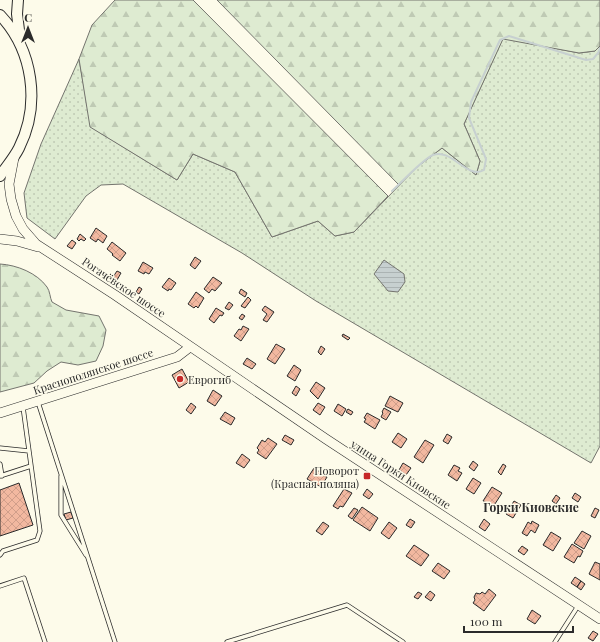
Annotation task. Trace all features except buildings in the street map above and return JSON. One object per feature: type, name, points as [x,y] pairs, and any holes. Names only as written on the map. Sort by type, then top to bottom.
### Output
[{"type":"main road","points":[[18,0],[18,27],[22,48]]},
{"type":"main road","name":"Рогачёвское шоссе","points":[[0,14],[11,28],[22,48],[29,70],[31,87],[31,104],[27,127],[14,155],[0,176]]},
{"type":"main road","name":"Рогачёвское шоссе","points":[[14,155],[9,184],[12,205],[23,229],[36,244],[190,347]]},
{"type":"main road","name":"Рогачёвское шоссе","points":[[0,238],[44,248]]},
{"type":"main road","name":"Краснополянское шоссе","points":[[0,413],[177,357],[190,347]]},
{"type":"main road","name":"улица Горки Киовские","points":[[190,347],[332,444],[600,619]]},
{"type":"lane","points":[[38,401],[115,642]]},
{"type":"lane","points":[[0,555],[3,551],[37,540],[40,531],[23,406]]},
{"type":"lane","points":[[0,448],[29,451]]},
{"type":"lane","points":[[0,464],[1,476],[31,466]]},
{"type":"lane","points":[[61,473],[61,515],[89,561]]},
{"type":"lane","points":[[0,586],[24,578],[45,642]]},
{"type":"lane","points":[[227,642],[347,605],[403,642]]},
{"type":"lane","points":[[554,642],[579,605]]},
{"type":"green space","points":[[115,0],[193,0],[388,196],[354,232],[335,236],[318,221],[272,237],[235,172],[193,154],[177,180],[90,127],[79,59],[92,25]]},
{"type":"green space","points":[[217,0],[600,0],[600,46],[595,51],[579,53],[503,39],[464,124],[480,161],[476,175],[442,148],[417,167],[399,185]]},
{"type":"green space","points":[[503,38],[579,53],[595,51],[600,46],[600,446],[591,463],[316,301],[242,253],[123,184],[101,185],[86,196],[55,239],[27,218],[24,193],[41,144],[79,59],[91,127],[177,180],[193,154],[235,172],[272,237],[318,221],[335,236],[354,232],[417,167],[442,148],[476,175],[480,161],[464,124]]},
{"type":"green space","points":[[0,264],[20,268],[38,278],[48,289],[52,302],[66,310],[99,316],[106,330],[103,346],[96,361],[78,365],[61,362],[47,371],[34,383],[0,392]]},
{"type":"shaded area","points":[[384,260],[404,274],[405,282],[398,292],[388,291],[374,274]]},
{"type":"waterway","points":[[392,191],[418,166],[433,155],[440,154],[447,156],[472,171],[478,172],[484,170],[486,159],[469,118],[471,102],[500,40],[509,36],[586,60],[593,59],[600,48]]},
{"type":"place","name":"Еврогиб","points":[[180,379]]},
{"type":"place","name":"Поворот (Красная поляна)","points":[[367,476]]},
{"type":"district","name":"Горки Киовские","points":[[531,507]]}]
